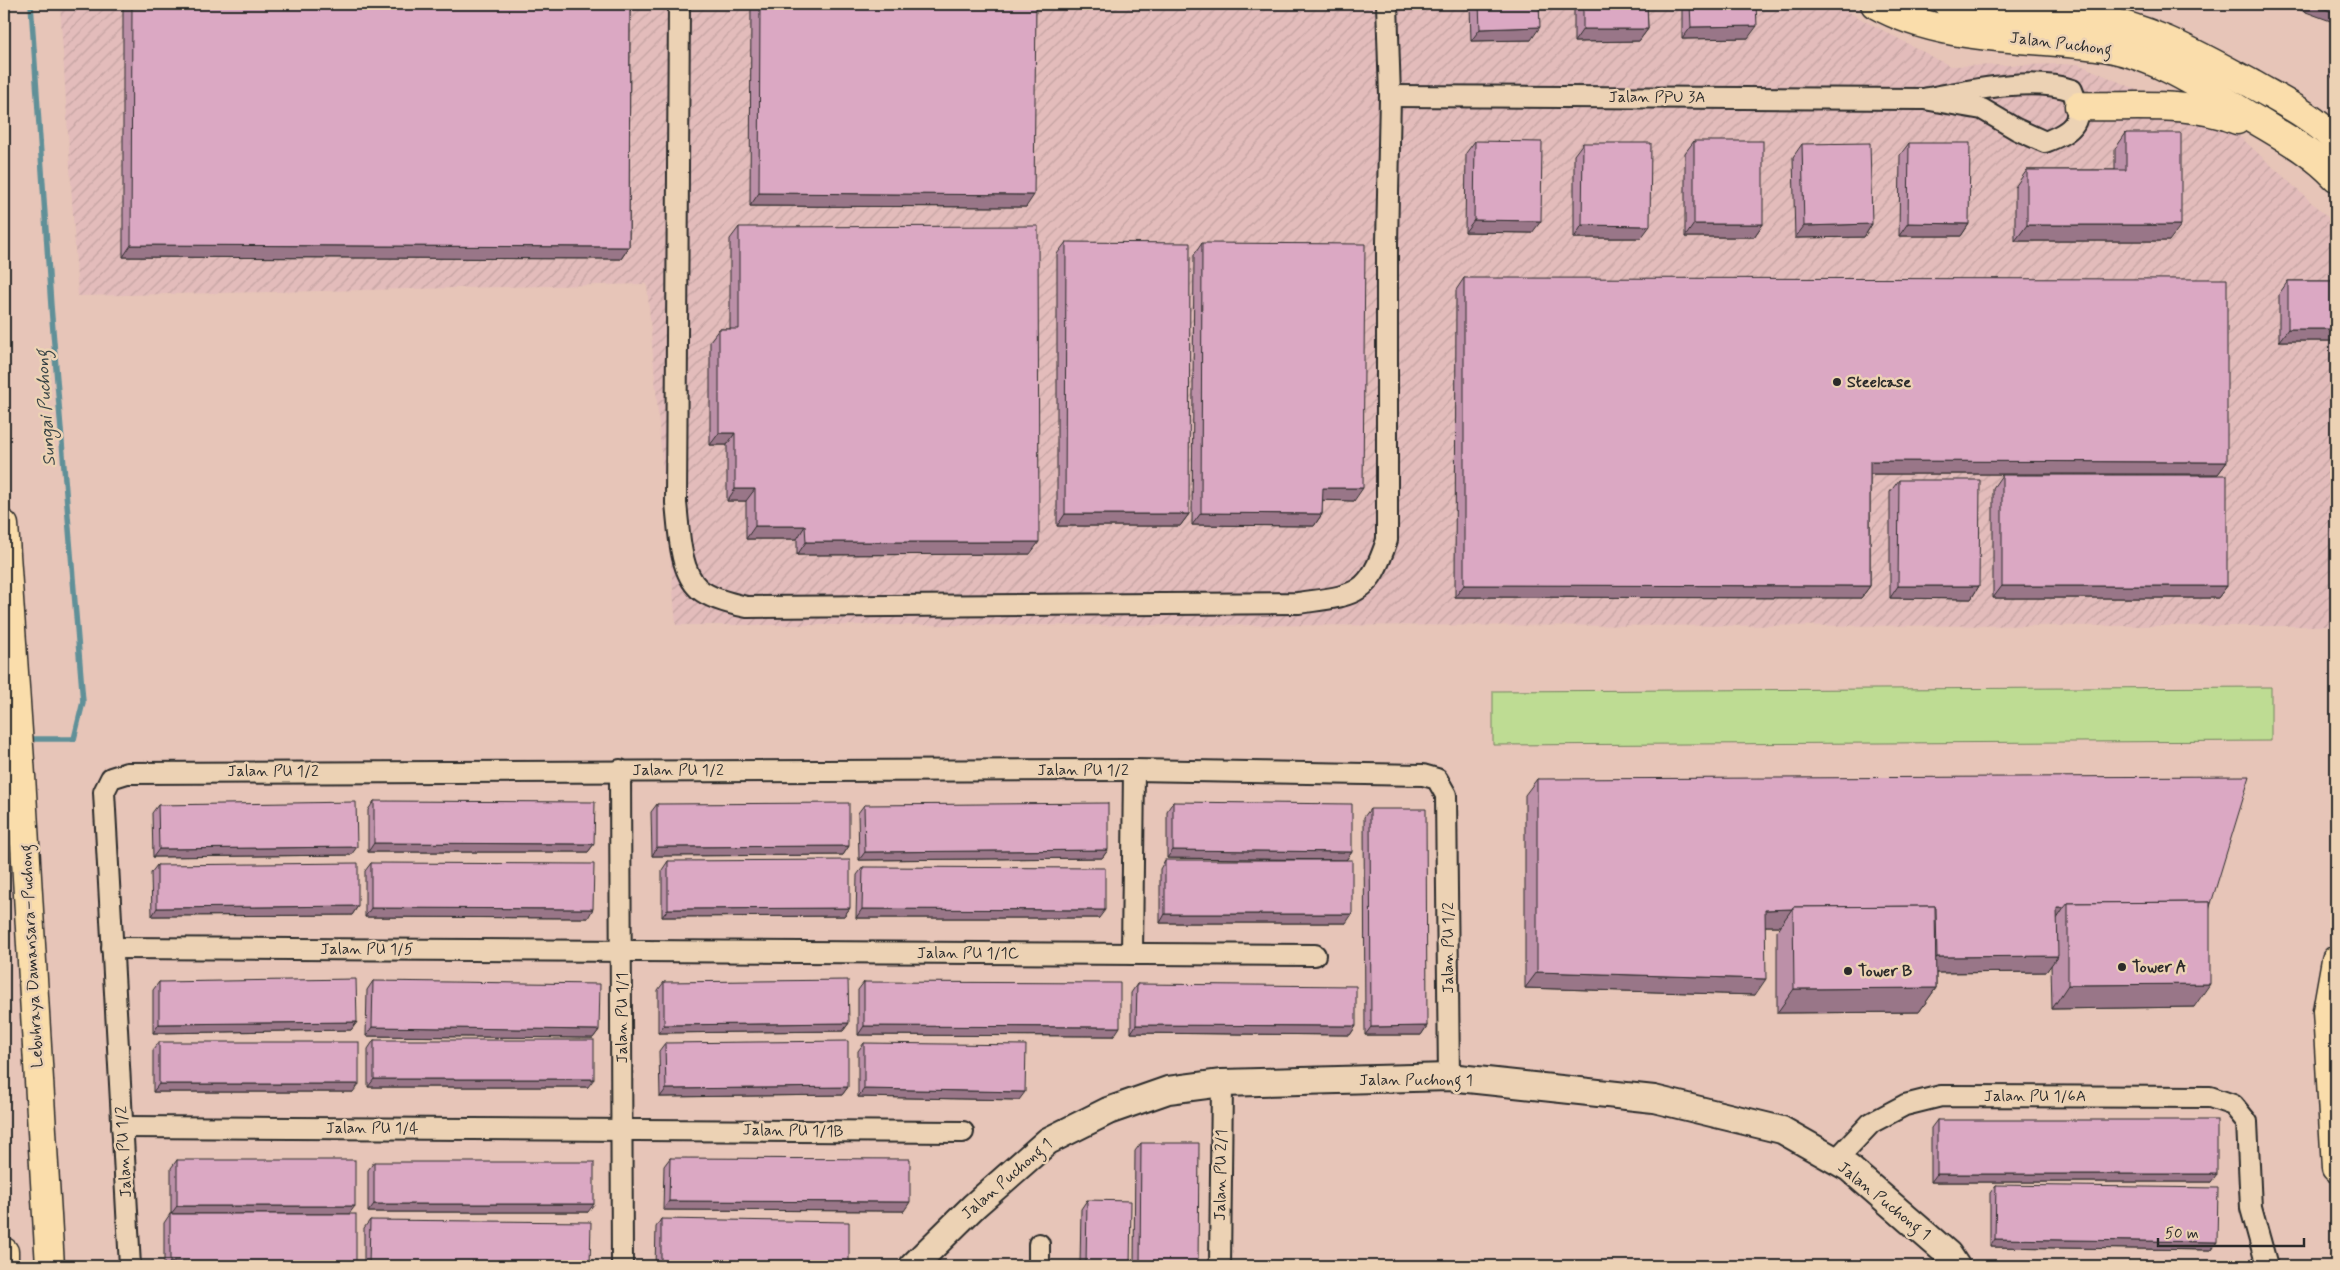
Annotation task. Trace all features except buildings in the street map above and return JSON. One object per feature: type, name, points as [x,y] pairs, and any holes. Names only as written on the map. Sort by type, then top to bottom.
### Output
[{"type":"main road","name":"Jalan Puchong","points":[[1875,4],[1894,14],[1924,25],[1969,34],[2098,46],[2146,59],[2192,81],[2296,144],[2336,177]]},
{"type":"main road","name":"Jalan Puchong","points":[[1948,4],[1969,9],[2095,18],[2141,29],[2184,47],[2297,109],[2336,141]]},
{"type":"main road","points":[[2078,106],[2193,107],[2218,112],[2296,144]]},
{"type":"main road","name":"Lebuhraya Damansara–Puchong","points":[[4,525],[50,1266]]},
{"type":"main road","points":[[2336,960],[2327,1011],[2336,1168]]},
{"type":"main road","points":[[4,1252],[4,1266]]},
{"type":"street","points":[[679,4],[676,503],[680,544],[687,568],[699,589],[727,602],[747,607],[1298,603],[1341,597],[1362,588],[1378,567],[1387,540],[1387,243],[1390,96],[1387,4]]},
{"type":"street","name":"Jalan PPU 3A","points":[[1390,96],[1924,99],[1982,109],[2016,129],[2045,142],[2064,135],[2076,122],[2078,106],[2072,90],[2058,85],[1975,89],[1924,99]]},
{"type":"street","name":"Jalan PU 1/2","points":[[130,1266],[104,792],[111,778],[127,773],[620,770],[1134,770],[1423,776],[1437,779],[1446,795],[1449,1077]]},
{"type":"street","name":"Jalan PU 1/1","points":[[620,770],[622,1266]]},
{"type":"street","points":[[1132,954],[1134,770]]},
{"type":"street","name":"Jalan PU 1/5","points":[[112,948],[621,951]]},
{"type":"street","name":"Jalan PU 1/1C","points":[[621,951],[1315,955]]},
{"type":"street","name":"Jalan Puchong 1","points":[[913,1266],[974,1206],[1048,1142],[1108,1111],[1168,1090],[1222,1083],[1449,1077],[1654,1099],[1782,1130],[1849,1168],[1948,1254],[1956,1266]]},
{"type":"street","name":"Jalan PU 2/1","points":[[1220,1266],[1222,1083]]},
{"type":"street","name":"Jalan PU 1/6A","points":[[1835,1161],[1871,1123],[1905,1105],[1941,1096],[2210,1097],[2233,1105],[2246,1122],[2251,1208],[2267,1266]]},
{"type":"street","name":"Jalan PU 1/4","points":[[122,1127],[622,1129]]},
{"type":"street","name":"Jalan PU 1/1B","points":[[622,1129],[963,1132]]},
{"type":"street","points":[[1039,1244],[1039,1266]]},
{"type":"shaded area","points":[[60,4],[1833,4],[1950,66],[2078,64],[2236,133],[2336,225],[2336,626],[676,625],[647,284],[78,296]]},
{"type":"green space","points":[[2271,687],[2271,741],[1493,745],[1493,691]]},
{"type":"waterway","name":"Sungai Puchong","points":[[24,739],[74,739],[83,702],[51,306],[31,4]]},
{"type":"place","name":"Steelcase","points":[[1837,382]]},
{"type":"place","name":"Tower A","points":[[2122,967]]},
{"type":"place","name":"Tower B","points":[[1848,971]]}]
